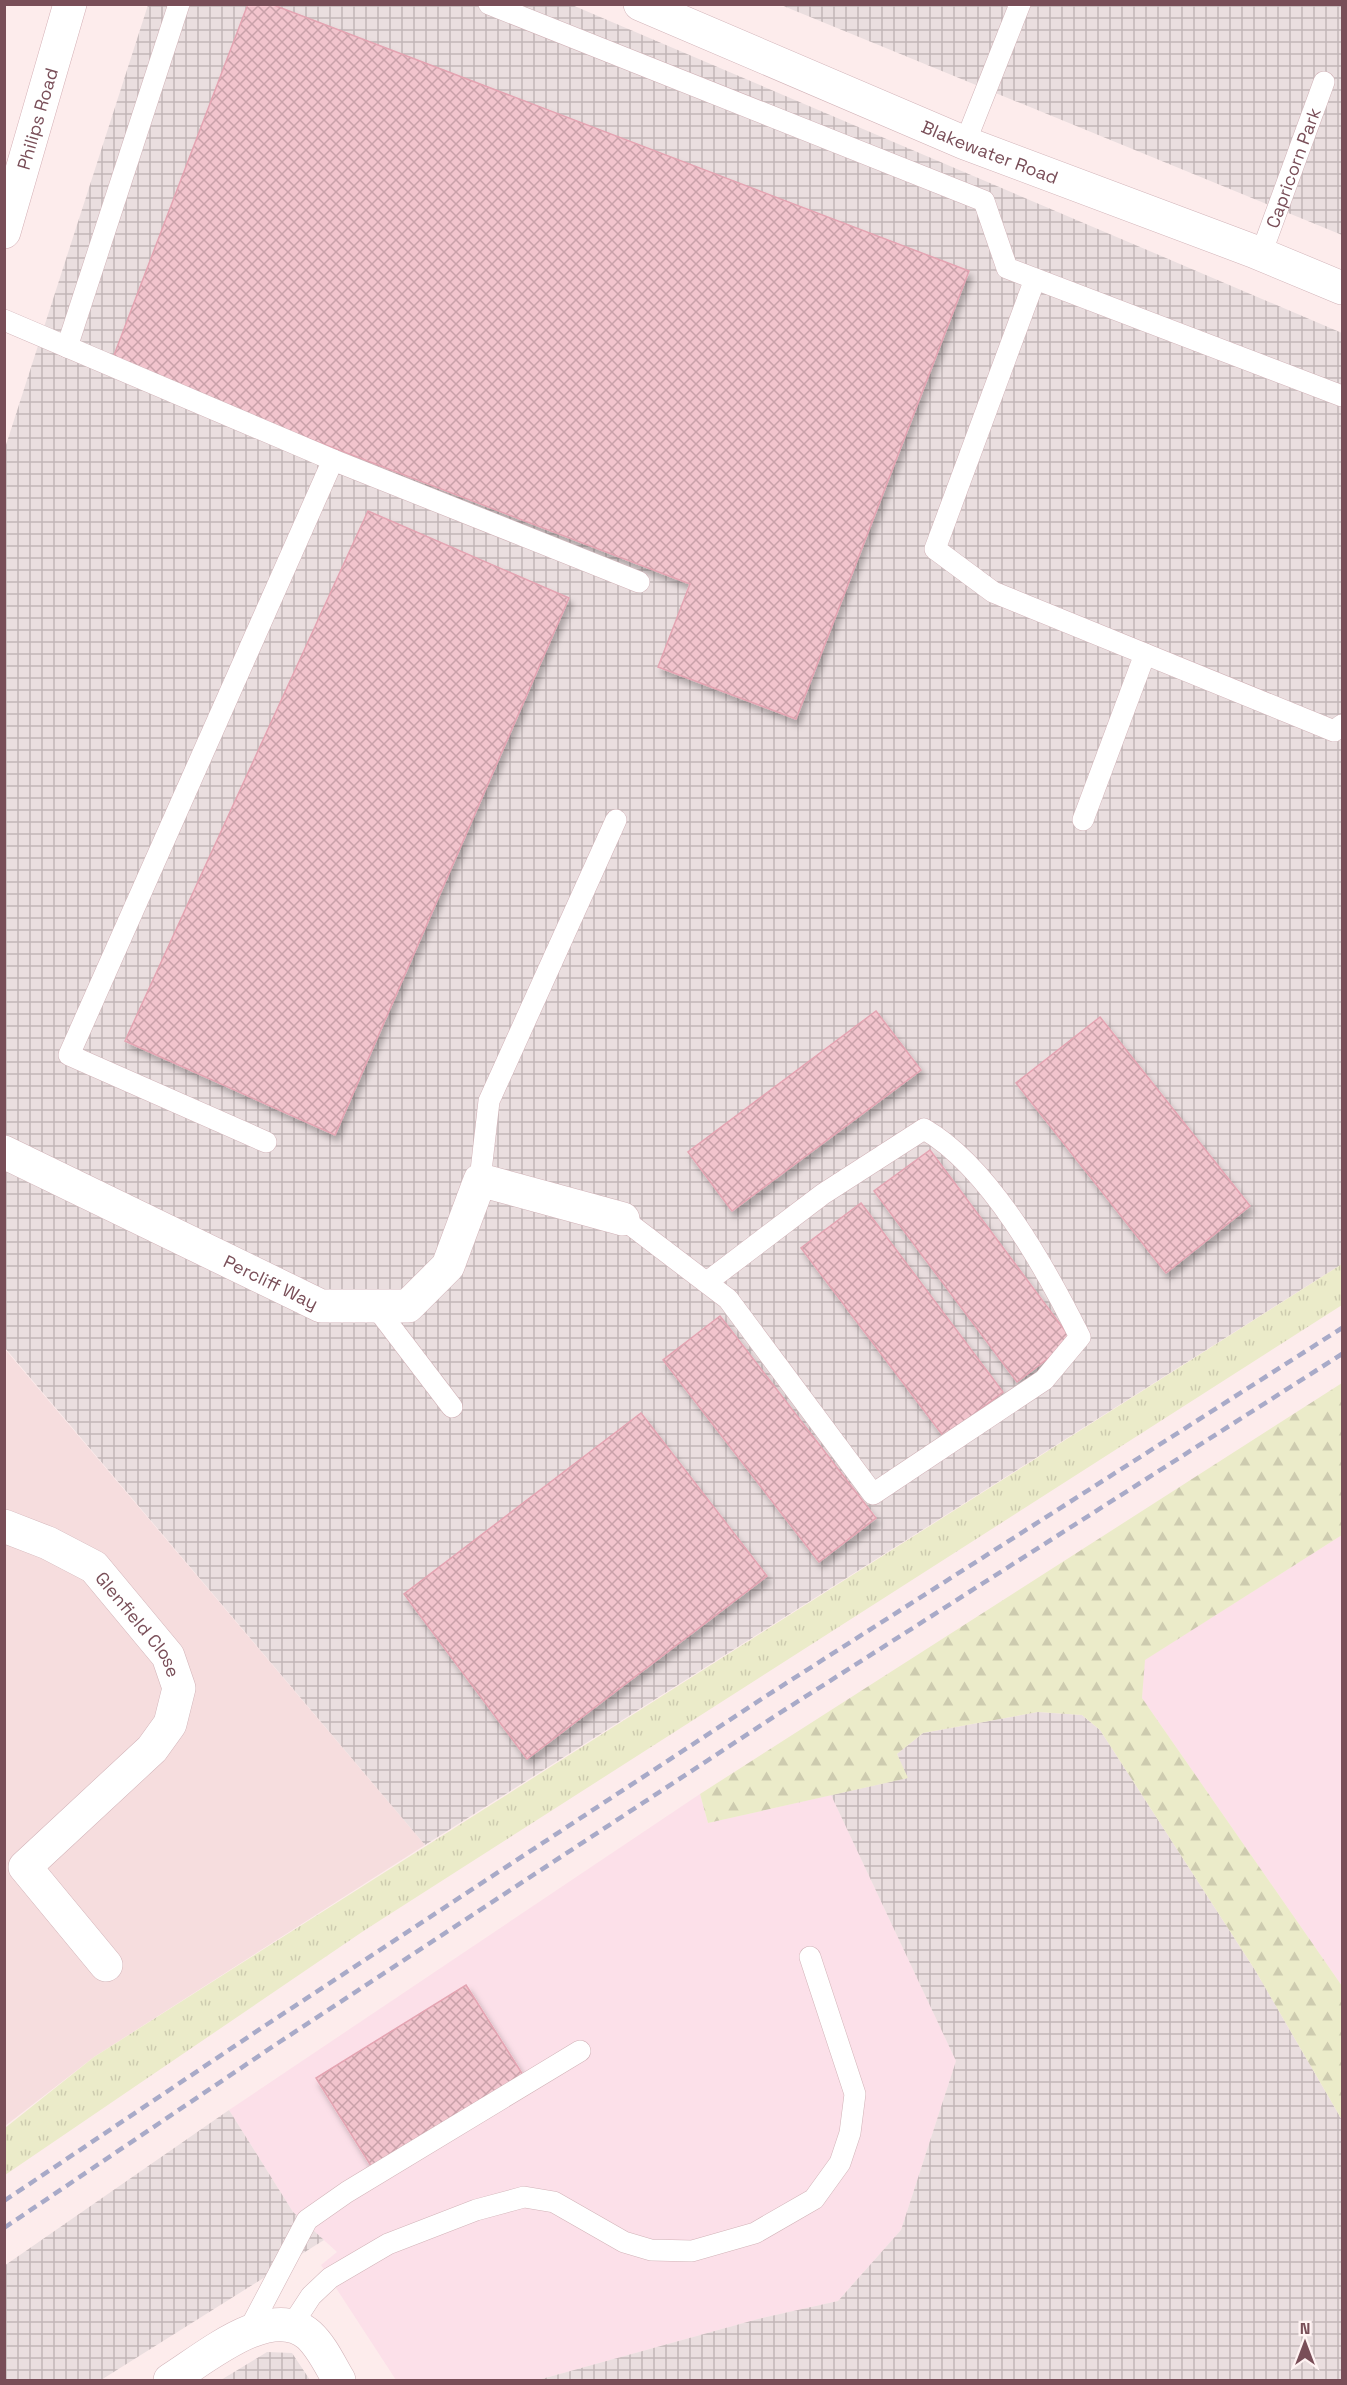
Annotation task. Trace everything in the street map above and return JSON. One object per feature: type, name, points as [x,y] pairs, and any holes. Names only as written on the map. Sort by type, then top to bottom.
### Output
[{"type":"street","name":"Philips Road","points":[[4,232],[70,4]]},
{"type":"street","name":"Blakewater Road","points":[[640,4],[965,143],[1261,254],[1342,288]]},
{"type":"street","name":"Percliff Way","points":[[4,1152],[321,1306],[408,1306],[448,1266],[480,1180]]},
{"type":"street","points":[[480,1180],[623,1219]]},
{"type":"street","name":"Glenfield Close","points":[[4,1526],[48,1542],[94,1567],[168,1656],[179,1688],[170,1724],[152,1749],[15,1873],[106,1965]]},
{"type":"street","points":[[170,2380],[248,2332],[273,2323],[292,2325],[308,2334],[339,2380]]},
{"type":"lane","points":[[67,346],[179,4]]},
{"type":"lane","points":[[489,4],[984,201],[1006,268],[1342,396]]},
{"type":"lane","points":[[965,143],[1020,4]]},
{"type":"lane","name":"Capricorn Park","points":[[1261,254],[1324,82]]},
{"type":"lane","points":[[1035,279],[935,549],[993,592],[1334,731],[1342,725]]},
{"type":"lane","points":[[4,320],[333,460],[639,582]]},
{"type":"lane","points":[[266,1142],[69,1055],[333,460]]},
{"type":"lane","points":[[1083,820],[1145,654]]},
{"type":"lane","points":[[480,1180],[489,1101],[616,820]]},
{"type":"lane","points":[[623,1219],[728,1299],[873,1494],[1044,1380],[1080,1337],[1052,1282],[1005,1209],[947,1142],[924,1129],[876,1157],[823,1194],[706,1282]]},
{"type":"lane","points":[[375,1306],[452,1407]]},
{"type":"lane","points":[[292,2325],[311,2296],[330,2278],[388,2244],[476,2210],[524,2197],[554,2202],[624,2242],[651,2250],[692,2251],[755,2234],[814,2199],[840,2163],[850,2133],[855,2094],[810,1957]]},
{"type":"lane","points":[[248,2332],[307,2220],[347,2192],[580,2051]]},
{"type":"shaded area","points":[[148,5],[572,5],[1342,333],[1342,1264],[425,1845],[5,1348],[5,448]]},
{"type":"shaded area","points":[[781,5],[1342,5],[1342,235]]},
{"type":"shaded area","points":[[4,1348],[425,1845],[94,2057],[5,2126]]},
{"type":"shaded area","points":[[1342,1535],[1342,1986],[1142,1698],[1144,1660]]},
{"type":"shaded area","points":[[1038,1712],[1082,1715],[1100,1730],[1255,1970],[1342,2120],[1342,2380],[538,2380],[758,2319],[838,2301],[901,2230],[956,2061],[831,1795],[907,1778],[897,1754],[923,1733]]},
{"type":"shaded area","points":[[700,1794],[708,1823],[831,1795],[956,2061],[901,2230],[838,2301],[758,2319],[538,2380],[396,2380],[321,2265],[337,2252],[293,2212],[229,2110]]},
{"type":"shaded area","points":[[229,2110],[293,2212],[324,2240],[101,2380],[5,2380],[4,2266]]},
{"type":"shaded area","points":[[267,2352],[292,2353],[310,2380],[221,2380]]},
{"type":"green space","points":[[1342,1264],[1342,1305],[365,1930],[5,2175],[5,2128],[94,2057]]},
{"type":"green space","points":[[1342,1383],[1342,1535],[1145,1660],[1142,1698],[1342,1986],[1342,2120],[1255,1970],[1100,1730],[1082,1715],[1038,1712],[923,1733],[897,1754],[908,1778],[708,1823],[700,1794]]},
{"type":"building","points":[[248,4],[271,4],[969,271],[796,719],[658,667],[690,584],[111,363]]},
{"type":"building","points":[[368,511],[569,598],[335,1135],[125,1041]]},
{"type":"building","points":[[876,1011],[921,1070],[732,1211],[688,1152]]},
{"type":"building","points":[[1100,1017],[1250,1206],[1166,1273],[1016,1083]]},
{"type":"building","points":[[930,1150],[1072,1340],[1017,1382],[874,1191]]},
{"type":"building","points":[[861,1203],[1003,1392],[944,1437],[801,1248]]},
{"type":"building","points":[[720,1316],[876,1518],[819,1562],[663,1360]]},
{"type":"building","points":[[641,1413],[767,1576],[527,1759],[404,1594]]},
{"type":"building","points":[[466,1985],[523,2075],[373,2169],[316,2078]]},
{"type":"railway","points":[[4,2201],[266,2025],[763,1698],[1342,1328]]},
{"type":"railway","points":[[4,2228],[278,2043],[775,1716],[1342,1354]]}]
